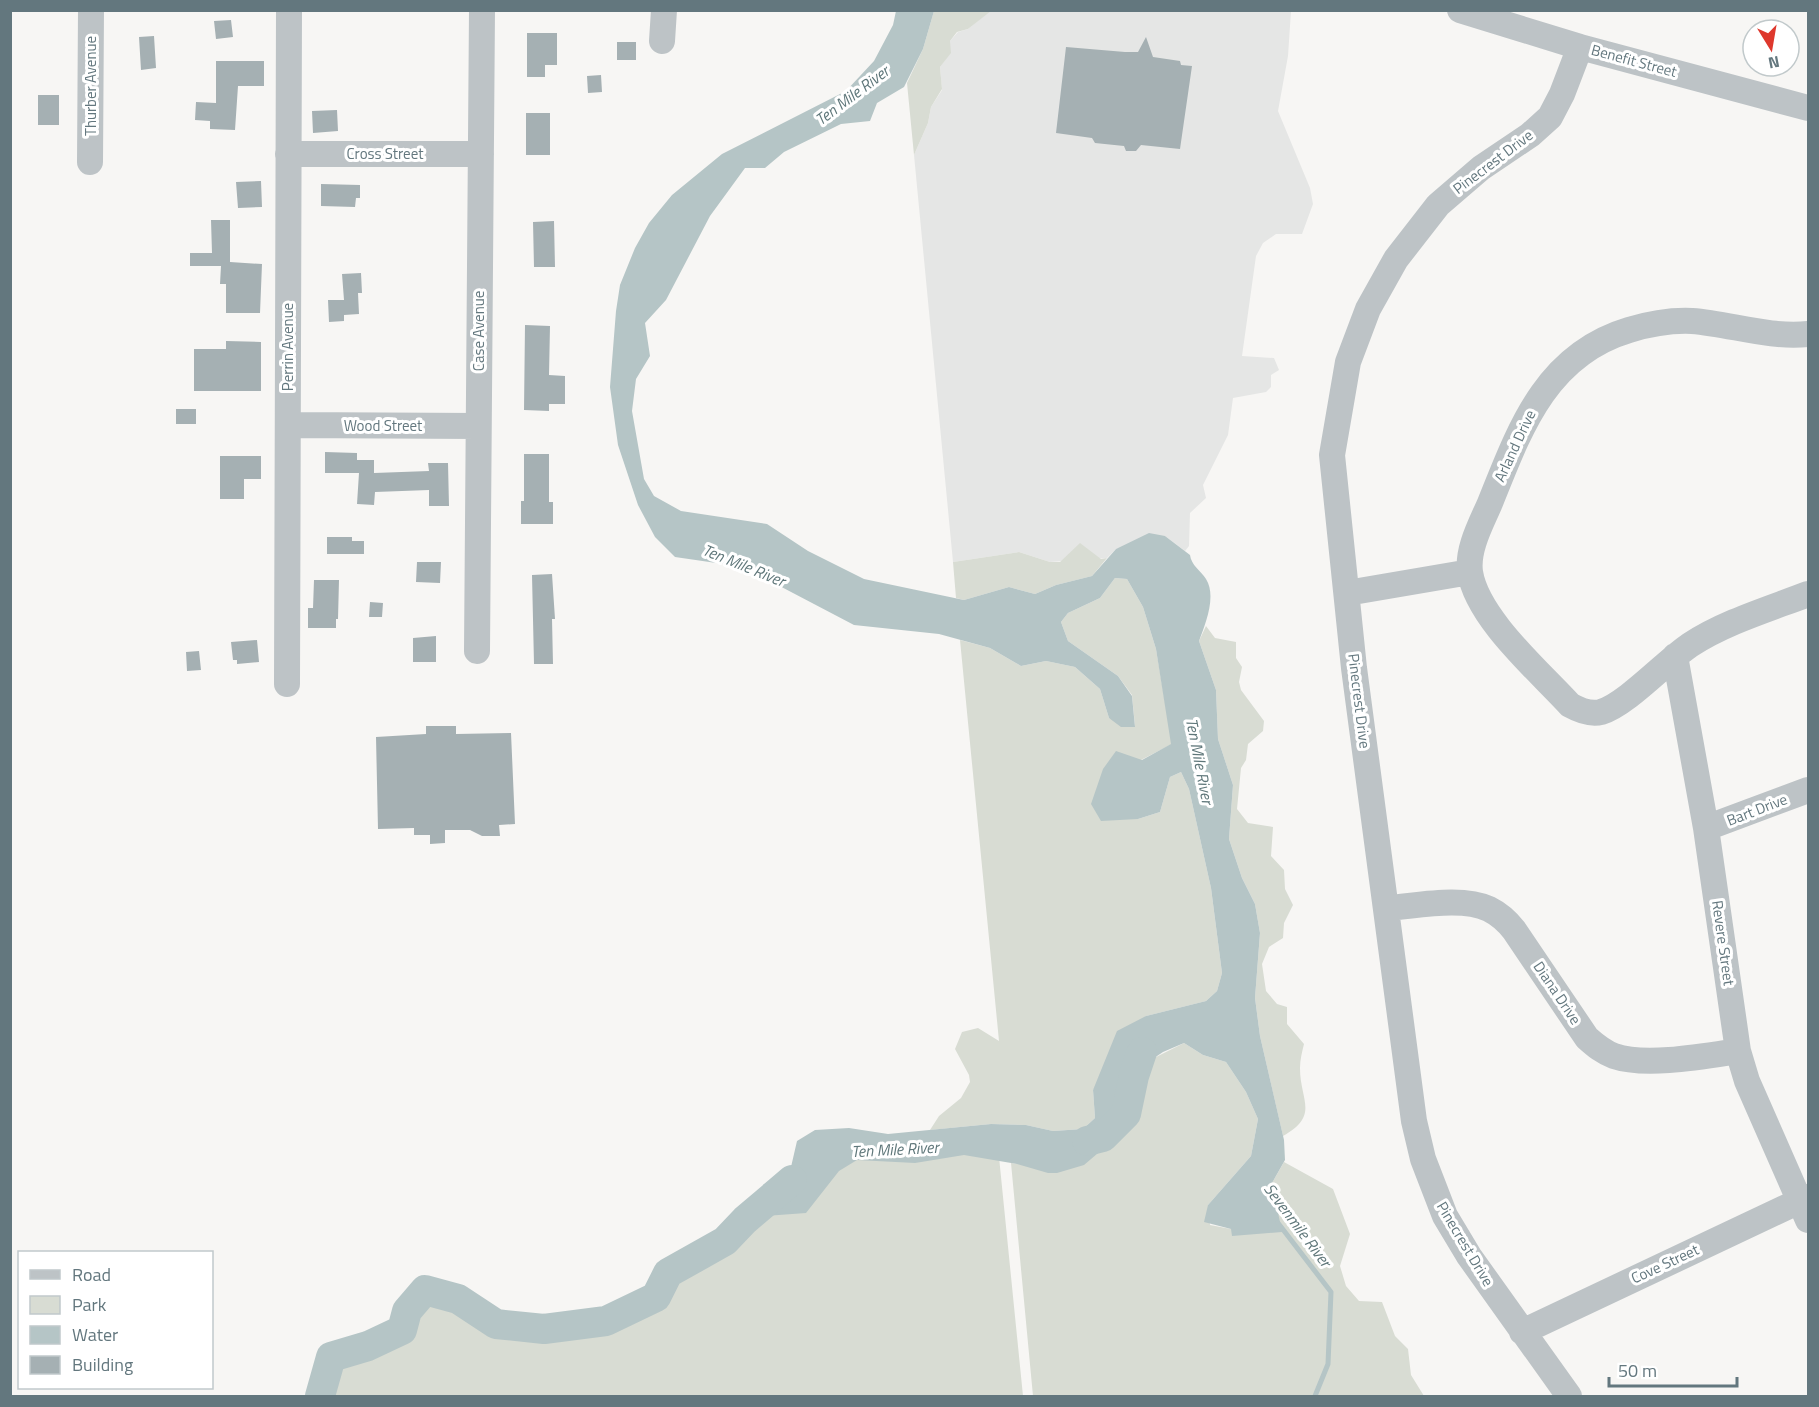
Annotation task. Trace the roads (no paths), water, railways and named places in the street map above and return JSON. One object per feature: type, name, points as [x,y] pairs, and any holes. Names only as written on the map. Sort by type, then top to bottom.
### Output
[{"type":"street","name":"Thurber Avenue","points":[[90,162],[91,10]]},
{"type":"street","name":"Perrin Avenue","points":[[287,684],[289,10]]},
{"type":"street","name":"Case Avenue","points":[[477,651],[482,10]]},
{"type":"street","points":[[662,40],[664,10]]},
{"type":"street","name":"Benefit Street","points":[[1460,10],[1580,47],[1809,108]]},
{"type":"street","name":"Pinecrest Drive","points":[[1569,1396],[1522,1332],[1445,1216],[1423,1160],[1414,1121],[1354,668],[1332,455],[1348,362],[1368,309],[1396,259],[1438,205],[1481,168],[1530,135],[1550,117],[1562,94],[1580,47]]},
{"type":"street","name":"Cross Street","points":[[288,154],[481,154]]},
{"type":"street","name":"Arland Drive","points":[[1809,334],[1764,333],[1692,321],[1670,322],[1627,331],[1586,350],[1550,382],[1531,409],[1517,435],[1475,540],[1470,572],[1478,595],[1488,614],[1501,631],[1570,705],[1582,711],[1599,712],[1615,705],[1675,656],[1713,632],[1809,594]]},
{"type":"street","name":"Wood Street","points":[[288,425],[478,426]]},
{"type":"street","points":[[1347,593],[1470,572]]},
{"type":"street","name":"Revere Street","points":[[1675,656],[1706,828],[1738,1051],[1747,1081],[1806,1206]]},
{"type":"street","name":"Bart Drive","points":[[1706,828],[1809,790]]},
{"type":"street","name":"Diana Drive","points":[[1387,908],[1451,903],[1472,904],[1497,914],[1514,930],[1587,1038],[1600,1049],[1615,1056],[1658,1060],[1738,1051]]},
{"type":"street","name":"Cove Street","points":[[1522,1332],[1806,1206]]},
{"type":"water","points":[[896,11],[934,11],[923,49],[904,87],[877,103],[870,121],[841,124],[784,152],[765,168],[745,168],[710,216],[666,300],[645,323],[650,356],[636,379],[632,411],[644,479],[654,496],[681,511],[767,524],[808,551],[864,579],[964,600],[1009,587],[1035,594],[1056,585],[1092,576],[1116,549],[1149,533],[1165,536],[1190,555],[1194,565],[1209,586],[1209,610],[1199,641],[1216,690],[1218,739],[1233,785],[1229,839],[1242,878],[1255,904],[1260,933],[1255,998],[1260,1036],[1284,1140],[1285,1160],[1272,1183],[1282,1232],[1232,1236],[1231,1229],[1204,1222],[1208,1205],[1251,1156],[1258,1119],[1246,1092],[1226,1062],[1203,1055],[1184,1043],[1163,1052],[1148,1062],[1133,1086],[1111,1142],[1084,1165],[1057,1173],[1048,1173],[1017,1164],[964,1155],[915,1163],[857,1160],[839,1171],[806,1213],[765,1216],[760,1206],[763,1185],[791,1167],[797,1141],[815,1130],[849,1128],[888,1134],[991,1124],[1026,1125],[1053,1131],[1083,1129],[1095,1118],[1093,1090],[1117,1031],[1146,1016],[1206,1001],[1217,991],[1222,973],[1211,888],[1189,789],[1181,772],[1170,777],[1160,812],[1138,819],[1101,821],[1091,804],[1103,769],[1116,751],[1142,760],[1171,744],[1156,649],[1143,607],[1127,579],[1115,578],[1100,598],[1068,613],[1061,622],[1068,641],[1118,676],[1132,696],[1135,727],[1121,727],[1109,718],[1100,689],[1075,667],[1046,661],[1021,666],[990,648],[939,634],[854,625],[757,574],[730,565],[675,557],[655,537],[638,505],[618,445],[610,387],[620,285],[635,248],[649,223],[672,195],[722,154],[846,91],[874,61],[893,25]]},
{"type":"waterway","name":"Ten Mile River","points":[[1087,1141],[1103,1137],[1126,1114],[1142,1052]]},
{"type":"waterway","name":"Ten Mile River","points":[[320,1396],[331,1357],[368,1346],[402,1330],[407,1311],[425,1290],[458,1299],[496,1324],[544,1329],[606,1321],[656,1297],[668,1273],[725,1241],[745,1220],[792,1180]]},
{"type":"waterway","name":"Sevenmile River","points":[[1278,1223],[1331,1292],[1328,1364],[1315,1396]]}]
